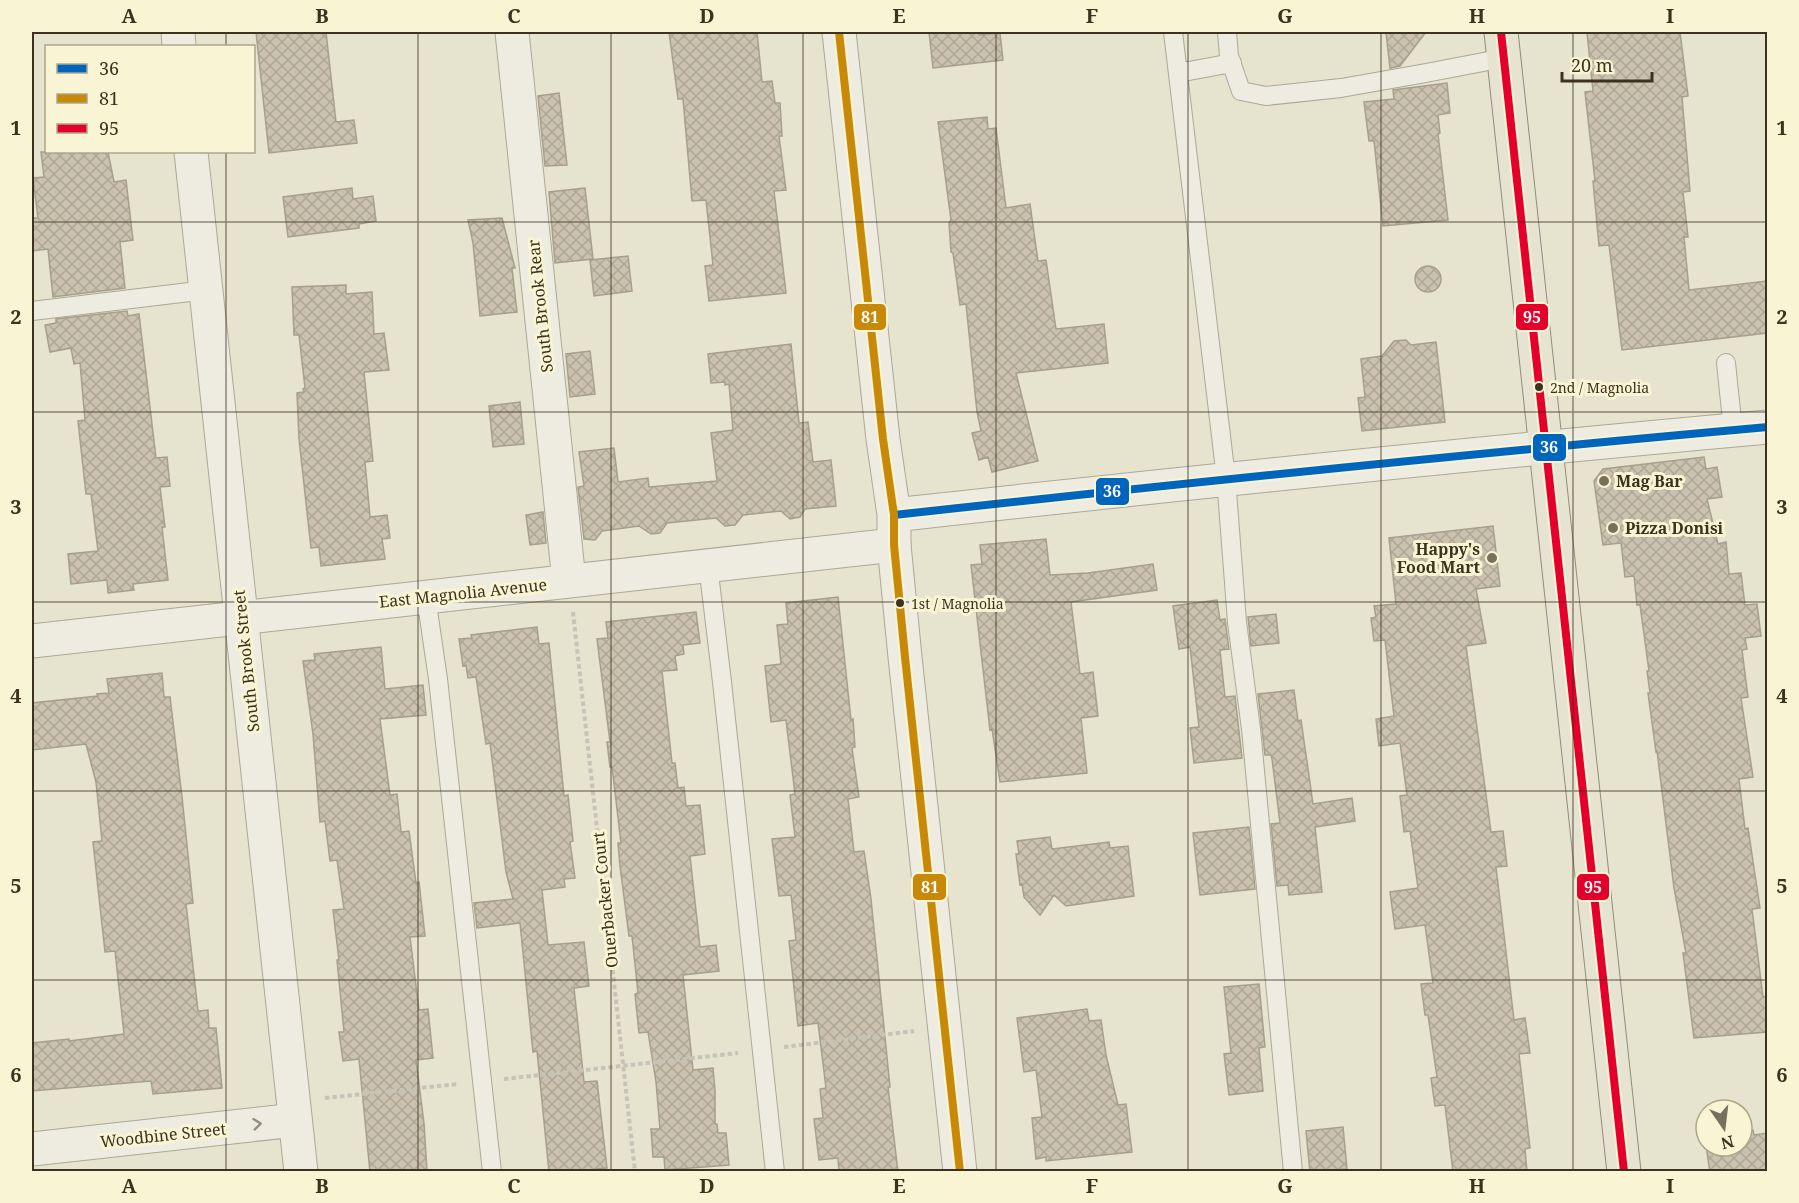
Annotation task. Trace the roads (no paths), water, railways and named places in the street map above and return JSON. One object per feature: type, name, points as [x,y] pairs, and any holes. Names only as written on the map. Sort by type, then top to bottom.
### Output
[{"type":"main road","points":[[1503,45],[1624,1172]]},
{"type":"street","name":"South Brook Rear","points":[[512,32],[569,581]]},
{"type":"street","points":[[839,32],[894,530],[960,1172]]},
{"type":"street","name":"South Brook Street","points":[[191,153],[301,1172]]},
{"type":"street","name":"East Magnolia Avenue","points":[[32,641],[708,566],[894,530],[1226,478],[1767,427]]},
{"type":"street","name":"Woodbine Street","points":[[32,1149],[295,1120]]},
{"type":"lane","points":[[1173,32],[1226,478],[1237,622],[1251,729],[1293,1172]]},
{"type":"lane","points":[[1227,32],[1229,56],[1241,91],[1266,96],[1341,88],[1426,74],[1503,45]]},
{"type":"lane","points":[[1178,72],[1232,63]]},
{"type":"lane","points":[[32,310],[206,290]]},
{"type":"lane","points":[[1726,363],[1733,430]]},
{"type":"lane","points":[[708,566],[775,1172]]},
{"type":"lane","points":[[426,597],[438,679],[492,1172]]},
{"type":"place","name":"2nd / Magnolia","points":[[1539,387]]},
{"type":"place","name":"Mag Bar","points":[[1604,481]]},
{"type":"place","name":"Pizza Donisi","points":[[1613,528]]},
{"type":"place","name":"Happy's Food Mart","points":[[1492,558]]},
{"type":"place","name":"1st / Magnolia","points":[[900,603]]}]
